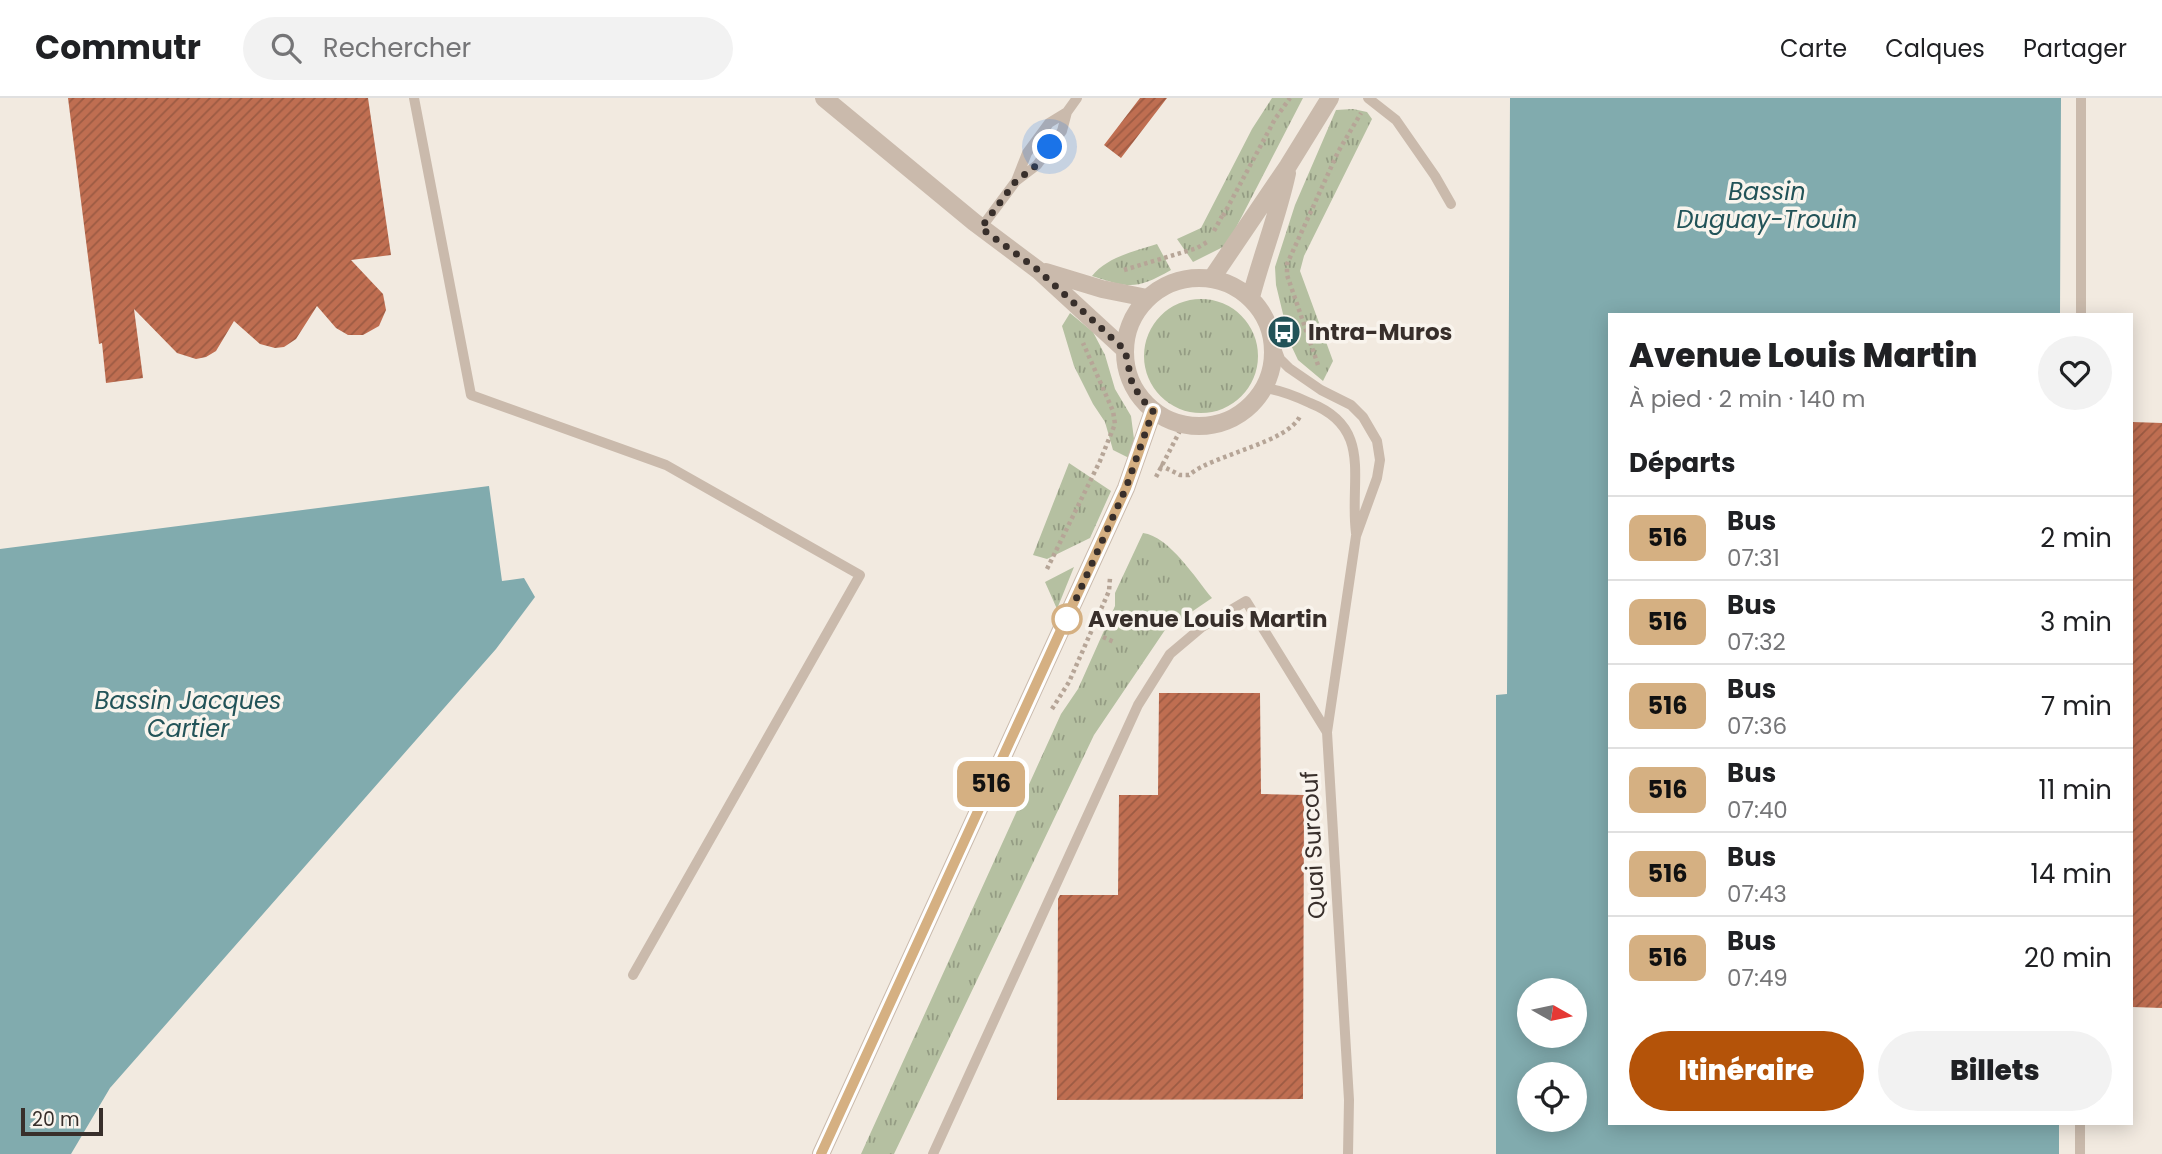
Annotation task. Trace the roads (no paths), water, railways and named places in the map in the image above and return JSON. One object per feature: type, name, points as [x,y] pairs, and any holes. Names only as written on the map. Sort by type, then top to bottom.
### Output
[{"type":"street","points":[[824,98],[981,228],[1038,270],[1125,350]]},
{"type":"street","points":[[1212,278],[1289,166],[1330,98]]},
{"type":"street","points":[[1251,297],[1289,166]]},
{"type":"street","points":[[1038,270],[1102,289],[1147,298]]},
{"type":"street","points":[[1212,278],[1232,285],[1251,297],[1265,317],[1273,340],[1273,365],[1258,399],[1242,413],[1224,422],[1204,426],[1183,425],[1153,411],[1132,383],[1125,350],[1128,331],[1147,298],[1180,279],[1212,278]]},
{"type":"street","points":[[821,1154],[1126,488],[1153,411]]},
{"type":"lane","points":[[414,98],[471,395],[666,465],[860,575],[633,975]]},
{"type":"lane","points":[[981,228],[1016,181],[1027,153],[1049,123],[1067,112],[1077,98]]},
{"type":"lane","points":[[2081,98],[2081,313]]},
{"type":"lane","points":[[1365,103],[1396,120],[1451,204]]},
{"type":"lane","points":[[1273,340],[1280,359],[1312,384],[1351,405],[1363,417],[1377,441],[1380,460],[1377,478],[1356,536]]},
{"type":"lane","points":[[1264,388],[1287,393],[1335,416],[1351,437],[1355,468],[1353,513],[1356,536]]},
{"type":"lane","name":"Quai Surcouf","points":[[1348,1154],[1349,1100],[1327,732],[1356,536]]},
{"type":"lane","points":[[933,1154],[1138,705],[1170,654],[1202,626],[1246,601],[1327,732]]},
{"type":"lane","points":[[2080,1125],[2080,1154]]},
{"type":"water","name":"Bassin Duguay-Trouin","points":[[1510,98],[2061,98],[2060,313],[1608,313],[1608,1125],[2059,1125],[2059,1154],[1496,1154],[1496,695],[1507,694]]},
{"type":"water","name":"Bassin Jacques Cartier","points":[[489,486],[502,581],[524,578],[535,597],[496,649],[110,1088],[71,1154],[0,1154],[0,549]]},
{"type":"place","name":"Intra-Muros","points":[[1284,332]]},
{"type":"place","name":"Avenue Louis Martin","points":[[1067,619]]}]
